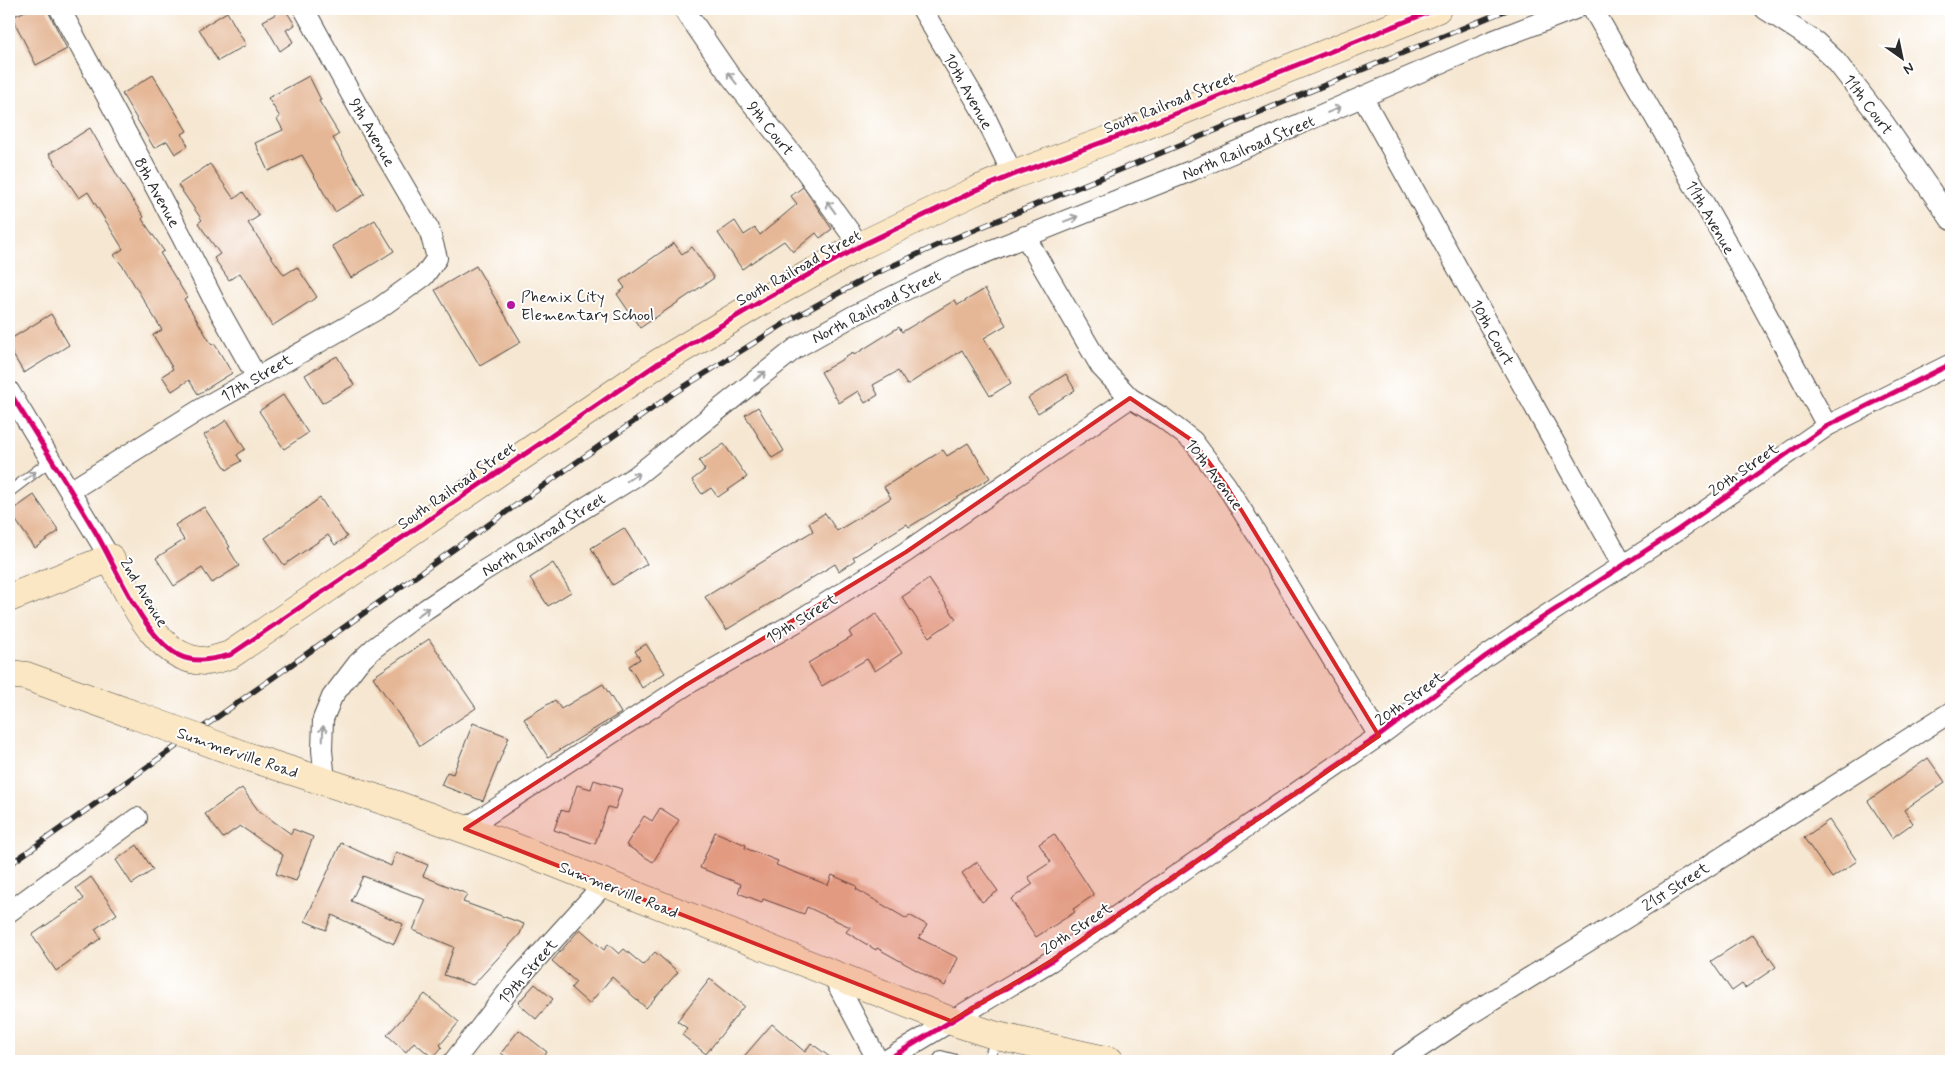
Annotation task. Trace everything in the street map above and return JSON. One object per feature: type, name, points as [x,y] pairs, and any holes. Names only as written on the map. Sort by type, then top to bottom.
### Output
[{"type":"street","name":"8th Avenue","points":[[60,9],[182,237],[215,303],[256,376]]},
{"type":"street","name":"9th Avenue","points":[[304,9],[362,116],[429,229],[437,258]]},
{"type":"street","name":"9th Court","points":[[684,9],[728,74],[804,169],[860,246]]},
{"type":"street","name":"10th Avenue","points":[[922,9],[984,114],[1013,175]]},
{"type":"street","name":"South Railroad Street","points":[[230,655],[657,364],[766,298],[860,246],[1013,175],[1119,136],[1437,9]]},
{"type":"street","name":"North Railroad Street","points":[[325,781],[322,750],[323,719],[332,697],[344,679],[374,648],[480,572],[636,476],[796,348],[853,316],[954,266],[1193,170],[1492,41],[1575,9]]},
{"type":"street","name":"11th Avenue","points":[[1593,9],[1756,294],[1827,426]]},
{"type":"street","name":"11th Court","points":[[1765,9],[1816,42],[1835,60],[1884,123],[1951,220]]},
{"type":"street","name":"10th Court","points":[[1363,98],[1623,566]]},
{"type":"street","name":"10th Avenue","points":[[1025,236],[1101,368],[1130,398],[1163,418],[1193,441],[1220,478],[1261,541],[1379,736]]},
{"type":"street","name":"17th Street","points":[[70,491],[256,376],[378,308],[424,276],[437,258]]},
{"type":"street","name":"20th Street","points":[[885,1061],[1051,961],[1379,736],[1486,656],[1623,566],[1827,426],[1951,364]]},
{"type":"street","name":"2nd Avenue","points":[[9,390],[110,558],[146,623],[160,640],[179,655],[204,662],[230,655]]},
{"type":"street","name":"19th Street","points":[[466,829],[686,685],[790,626],[906,552],[1130,398]]},
{"type":"street","points":[[10,596],[110,558]]},
{"type":"street","name":"Summerville Road","points":[[9,674],[26,676],[249,757],[466,829],[754,942],[833,976],[951,1021],[997,1036],[1110,1061]]},
{"type":"street","name":"21st Street","points":[[1400,1061],[1469,1015],[1951,712]]},
{"type":"street","points":[[9,912],[137,818]]},
{"type":"street","name":"19th Street","points":[[454,1061],[517,980],[604,884]]},
{"type":"street","points":[[833,976],[878,1061]]},
{"type":"lane","points":[[9,492],[51,460]]},
{"type":"lane","points":[[988,1061],[997,1036]]},
{"type":"lane","points":[[937,1061],[941,1056],[960,1061]]},
{"type":"highlighted area","points":[[1130,398],[1193,441],[1226,485],[1379,736],[1051,961],[951,1021],[465,829],[686,685],[906,552]]},
{"type":"building","points":[[30,9],[47,9],[67,49],[36,65],[12,17]]},
{"type":"building","points":[[285,9],[295,25],[286,30],[293,42],[280,51],[263,21]]},
{"type":"building","points":[[227,12],[246,45],[218,61],[199,29]]},
{"type":"building","points":[[153,75],[187,131],[182,134],[188,146],[175,154],[167,141],[154,148],[122,94]]},
{"type":"building","points":[[309,76],[321,100],[319,101],[339,134],[333,138],[365,194],[335,212],[302,155],[268,171],[255,143],[283,130],[277,119],[280,117],[268,98]]},
{"type":"building","points":[[90,128],[125,189],[144,217],[142,219],[164,251],[160,253],[187,297],[184,299],[212,345],[214,343],[232,373],[198,394],[189,380],[172,391],[162,376],[173,369],[153,335],[162,330],[114,255],[123,249],[88,192],[79,198],[49,154]]},
{"type":"building","points":[[210,164],[234,199],[243,192],[259,216],[248,223],[284,275],[297,267],[317,297],[272,326],[240,273],[229,280],[214,258],[220,254],[198,223],[202,220],[178,185]]},
{"type":"building","points":[[803,187],[832,229],[820,238],[816,233],[793,252],[784,241],[742,269],[718,233],[735,221],[744,235],[755,228],[760,235],[797,204],[791,196]]},
{"type":"building","points":[[375,220],[394,251],[351,278],[332,246]]},
{"type":"building","points":[[674,243],[682,254],[692,247],[714,278],[640,328],[617,294],[625,288],[620,281]]},
{"type":"building","points":[[476,266],[521,342],[480,366],[435,290]]},
{"type":"building","points":[[985,289],[1006,325],[984,338],[1011,383],[990,396],[962,350],[907,385],[898,371],[873,385],[878,395],[865,403],[858,391],[839,403],[821,372],[853,353],[854,355],[899,327],[902,332],[955,300],[958,305]]},
{"type":"building","points":[[51,314],[69,345],[24,373],[9,348],[9,340]]},
{"type":"building","points":[[337,356],[354,385],[322,403],[305,375]]},
{"type":"building","points":[[1066,374],[1075,390],[1038,413],[1028,398]]},
{"type":"building","points":[[283,395],[308,433],[284,449],[259,411]]},
{"type":"building","points":[[758,407],[784,451],[772,458],[745,415]]},
{"type":"building","points":[[227,420],[245,449],[237,455],[241,461],[227,470],[204,435]]},
{"type":"building","points":[[968,443],[990,478],[909,527],[907,524],[853,557],[855,560],[839,571],[835,564],[726,630],[705,597],[813,531],[809,523],[825,513],[837,531],[891,498],[884,487],[943,450],[947,456]]},
{"type":"building","points":[[724,444],[747,477],[718,497],[711,488],[702,494],[692,480],[705,470],[699,461]]},
{"type":"building","points":[[34,495],[59,531],[35,548],[10,512]]},
{"type":"building","points":[[320,498],[347,537],[335,545],[328,535],[284,565],[265,538]]},
{"type":"building","points":[[204,507],[230,547],[228,548],[239,566],[212,583],[202,568],[174,586],[156,558],[184,540],[175,525]]},
{"type":"building","points":[[624,528],[647,564],[613,585],[591,548]]},
{"type":"building","points":[[553,563],[571,592],[548,606],[530,578]]},
{"type":"building","points":[[929,579],[956,619],[929,637],[902,597]]},
{"type":"building","points":[[876,614],[902,653],[875,671],[867,659],[822,686],[808,663],[852,637],[849,632]]},
{"type":"building","points":[[429,639],[476,708],[420,746],[373,677]]},
{"type":"building","points":[[646,644],[665,673],[642,688],[629,666],[640,659],[635,651]]},
{"type":"building","points":[[603,684],[621,713],[548,757],[524,719],[555,700],[561,709]]},
{"type":"building","points":[[473,723],[509,737],[483,801],[441,785],[447,772],[453,774]]},
{"type":"building","points":[[1928,758],[1945,782],[1904,810],[1913,823],[1892,838],[1868,801]]},
{"type":"building","points":[[594,780],[622,789],[615,809],[608,807],[595,844],[554,830],[561,810],[568,812],[577,785],[591,789]]},
{"type":"building","points":[[242,788],[258,810],[291,834],[293,829],[313,837],[296,881],[276,874],[283,855],[240,826],[223,838],[205,814]]},
{"type":"building","points":[[660,808],[679,820],[653,862],[626,845],[644,816],[652,821]]},
{"type":"building","points":[[1829,820],[1857,861],[1832,878],[1804,838]]},
{"type":"building","points":[[715,832],[746,845],[745,848],[778,861],[776,865],[828,885],[832,875],[857,886],[856,889],[907,919],[909,915],[927,925],[919,938],[958,958],[945,986],[846,932],[850,927],[807,907],[804,914],[763,899],[762,902],[738,893],[741,884],[700,868]]},
{"type":"building","points":[[1054,834],[1094,895],[1073,909],[1075,912],[1036,937],[1011,899],[1033,884],[1028,877],[1051,862],[1039,844]]},
{"type":"building","points":[[341,843],[391,866],[396,852],[428,865],[423,876],[467,894],[463,902],[524,924],[520,934],[473,985],[444,975],[454,947],[413,930],[426,900],[363,876],[351,901],[403,924],[394,944],[332,915],[326,930],[305,921]]},
{"type":"building","points":[[137,845],[153,870],[132,884],[116,860]]},
{"type":"building","points":[[977,862],[998,891],[982,902],[962,873]]},
{"type":"building","points":[[91,877],[117,914],[95,929],[101,938],[56,971],[32,935],[84,899],[76,888]]},
{"type":"building","points":[[580,929],[604,950],[608,944],[619,954],[624,949],[643,965],[655,952],[678,972],[646,1008],[612,977],[589,1004],[571,988],[576,982],[552,961]]},
{"type":"building","points":[[1753,934],[1776,967],[1745,988],[1742,984],[1732,991],[1711,961]]},
{"type":"building","points":[[710,979],[744,1006],[706,1054],[682,1035],[687,1028],[677,1021]]},
{"type":"building","points":[[535,984],[553,999],[536,1019],[518,1003]]},
{"type":"building","points":[[425,994],[459,1022],[440,1045],[442,1047],[433,1058],[414,1042],[406,1052],[387,1035]]},
{"type":"building","points":[[772,1024],[805,1052],[811,1043],[835,1061],[740,1061]]},
{"type":"building","points":[[519,1030],[547,1052],[540,1061],[512,1061],[501,1053]]},
{"type":"railway","points":[[9,865],[674,393],[795,317],[870,276],[938,245],[1509,9]]},
{"type":"cycle path","points":[[9,391],[85,515],[131,600],[153,632],[165,645],[184,658],[204,660],[230,655],[657,364],[765,299],[860,246],[977,190],[1013,175],[1119,136],[1437,9]]},
{"type":"cycle path","points":[[885,1061],[1051,961],[1379,736],[1486,656],[1679,529],[1827,426],[1951,364]]},
{"type":"place","name":"Phenix City Elementary School","points":[[511,305]]}]
